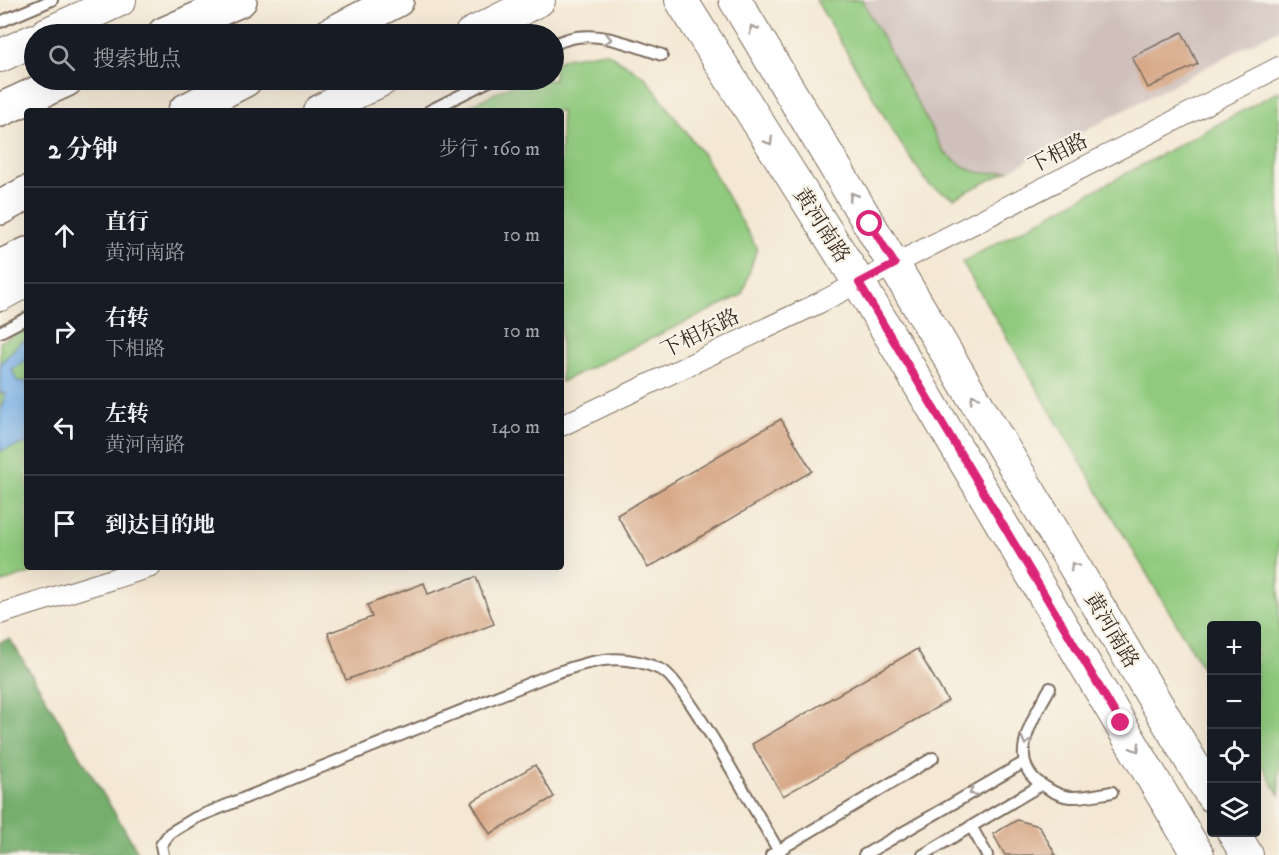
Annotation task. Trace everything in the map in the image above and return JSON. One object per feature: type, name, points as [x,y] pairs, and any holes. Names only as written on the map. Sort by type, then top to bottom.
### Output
[{"type":"highway","points":[[186,24],[240,0]]},
{"type":"highway","points":[[350,24],[397,0]]},
{"type":"highway","points":[[0,110],[44,90]]},
{"type":"highway","points":[[190,108],[225,90]]},
{"type":"highway","points":[[0,208],[24,195]]},
{"type":"highway","points":[[0,267],[24,255]]},
{"type":"main road","points":[[68,24],[120,0]]},
{"type":"main road","points":[[491,24],[539,0]]},
{"type":"main road","name":"黄河南路","points":[[681,0],[859,283],[1198,855]]},
{"type":"main road","name":"黄河南路","points":[[735,0],[1207,788]]},
{"type":"main road","points":[[0,56],[24,45]]},
{"type":"main road","points":[[325,108],[361,90]]},
{"type":"main road","points":[[0,296],[24,282]]},
{"type":"main road","points":[[1236,837],[1247,855]]},
{"type":"street","name":"下相路","points":[[859,283],[1279,67]]},
{"type":"street","name":"下相东路","points":[[564,425],[859,283]]},
{"type":"street","points":[[0,614],[141,570]]},
{"type":"lane","points":[[0,22],[52,0]]},
{"type":"lane","points":[[564,42],[581,36],[610,38],[662,56]]},
{"type":"lane","points":[[435,108],[470,90]]},
{"type":"lane","points":[[0,332],[24,320]]},
{"type":"lane","points":[[163,855],[161,845],[165,839],[195,818],[555,673],[611,657],[639,662],[664,671],[692,705],[777,854],[933,758]]},
{"type":"lane","points":[[1050,688],[1032,720],[1023,748],[1023,763],[1033,780],[1070,797],[1112,792]]},
{"type":"lane","points":[[864,855],[1023,763]]},
{"type":"lane","points":[[923,855],[1041,785]]},
{"type":"lane","points":[[971,826],[987,855]]},
{"type":"shaded area","points":[[862,0],[1279,0],[1279,29],[1010,170],[988,176],[966,169],[944,152]]},
{"type":"green space","points":[[816,0],[862,0],[944,152],[967,168],[981,173],[1010,170],[954,198],[929,185],[899,141]]},
{"type":"green space","points":[[606,52],[645,77],[704,156],[757,248],[742,295],[564,381],[564,108],[465,108],[502,90],[564,90],[565,58]]},
{"type":"green space","points":[[1279,91],[1279,795],[1261,764],[1261,621],[1207,621],[1207,675],[962,262]]},
{"type":"green space","points":[[24,330],[24,570],[39,570],[0,583],[0,342]]},
{"type":"green space","points":[[10,639],[140,855],[0,855],[0,642]]},
{"type":"water","points":[[24,341],[24,362],[12,369],[17,381],[24,382],[24,444],[0,451],[0,412],[6,394],[0,393],[0,364]]},
{"type":"building","points":[[1182,32],[1198,64],[1148,88],[1132,57]]},
{"type":"building","points":[[781,419],[812,471],[648,568],[617,515]]},
{"type":"building","points":[[476,577],[494,624],[346,680],[328,633],[372,617],[367,605],[424,583],[428,594]]},
{"type":"building","points":[[917,649],[948,701],[783,796],[752,744]]},
{"type":"building","points":[[535,765],[554,797],[490,834],[471,802]]},
{"type":"building","points":[[1017,820],[1039,826],[1056,855],[1005,855],[993,834]]},
{"type":"route","points":[[870,224],[895,264],[859,283],[1121,723]]}]
